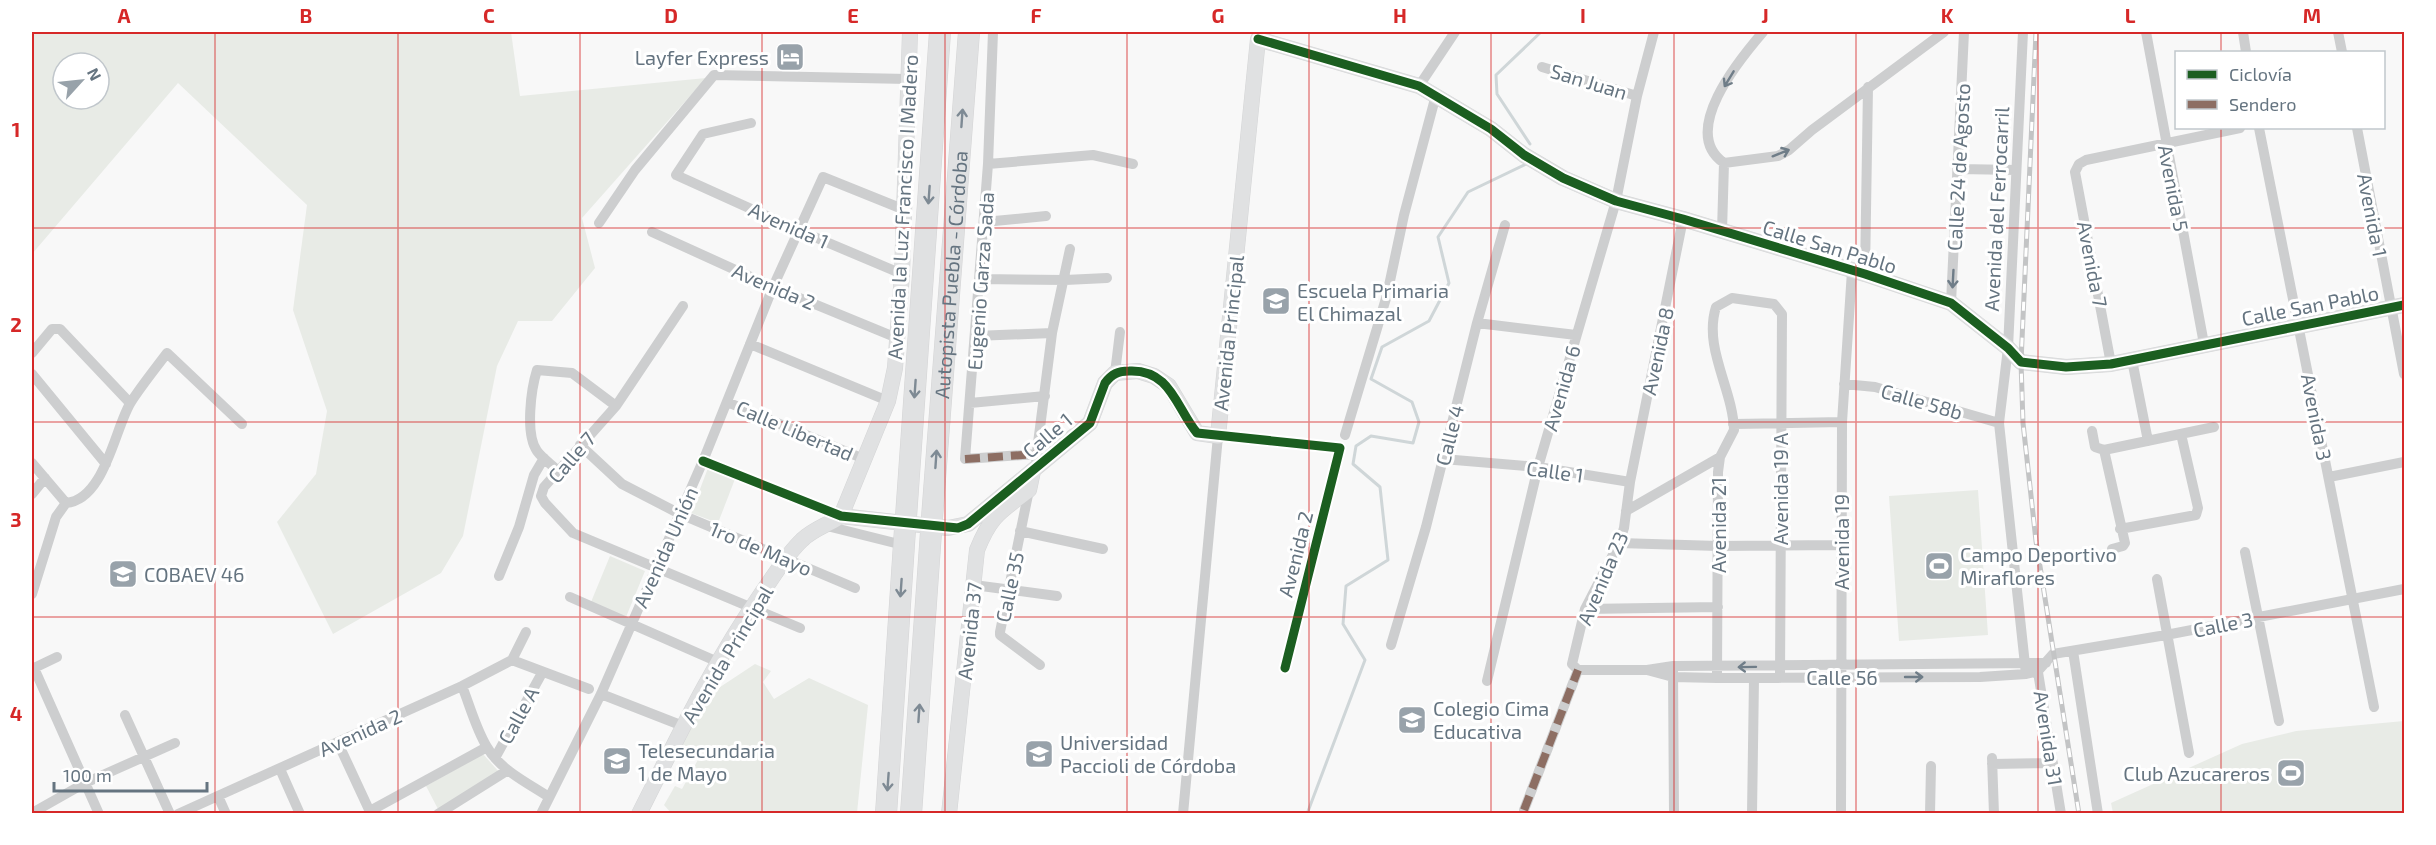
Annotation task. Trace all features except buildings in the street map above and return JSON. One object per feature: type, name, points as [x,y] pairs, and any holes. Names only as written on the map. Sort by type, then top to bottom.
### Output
[{"type":"highway","name":"Autopista Puebla - Córdoba","points":[[886,813],[940,32]]},
{"type":"highway","name":"Autopista Puebla - Córdoba","points":[[911,813],[969,32]]},
{"type":"street","name":"Avenida la Luz Francisco I Madero","points":[[841,516],[888,401],[895,368],[903,274],[910,32]]},
{"type":"street","name":"Eugenio Garza Sada","points":[[993,32],[988,164],[965,459],[1037,454]]},
{"type":"street","points":[[1419,86],[1455,32]]},
{"type":"street","name":"Avenida 6","points":[[1487,681],[1538,467],[1616,201],[1637,96],[1654,32]]},
{"type":"street","points":[[1763,32],[1732,73],[1707,120],[1707,141],[1718,159],[1724,163],[1778,156],[1789,150],[1868,87],[1944,32]]},
{"type":"street","name":"Calle 24 de Agosto","points":[[1951,303],[1964,32]]},
{"type":"street","name":"Avenida del Ferrocarril","points":[[2023,32],[2008,348],[1999,423],[2025,668]]},
{"type":"street","name":"Avenida 5","points":[[2146,32],[2204,344]]},
{"type":"street","points":[[2243,32],[2246,51]]},
{"type":"street","points":[[2338,32],[2342,51]]},
{"type":"street","name":"Calle San Pablo","points":[[1258,35],[1419,86],[1491,129],[1524,155],[1563,178],[1616,201],[1858,272],[1951,303],[2008,348],[2021,362],[2032,365],[2066,367],[2111,364],[2398,306]]},
{"type":"street","name":"Avenida Principal","points":[[1183,813],[1258,35]]},
{"type":"street","name":"San Juan","points":[[1542,67],[1637,96]]},
{"type":"street","points":[[599,223],[635,171],[714,75],[908,79]]},
{"type":"street","name":"Avenida 19","points":[[1841,813],[1842,422],[1844,384],[1858,272],[1868,87]]},
{"type":"street","points":[[1345,435],[1387,296],[1404,215],[1436,95]]},
{"type":"street","name":"Avenida 1","points":[[751,123],[703,135],[676,175],[903,274]]},
{"type":"street","points":[[2165,144],[2235,129]]},
{"type":"street","name":"Avenida 3","points":[[2259,129],[2374,707]]},
{"type":"street","name":"Avenida 1","points":[[2357,129],[2398,306],[2404,374]]},
{"type":"street","name":"Avenida 7","points":[[2111,364],[2075,172],[2079,164],[2086,160],[2165,144]]},
{"type":"street","points":[[988,164],[1093,155],[1133,164]]},
{"type":"street","points":[[1722,231],[1724,163]]},
{"type":"street","points":[[1959,169],[2016,170]]},
{"type":"street","name":"Avenida Unión","points":[[541,813],[601,694],[703,461],[773,287],[823,177],[904,210]]},
{"type":"street","points":[[984,222],[1046,216]]},
{"type":"street","name":"Avenida 8","points":[[1630,482],[1683,219]]},
{"type":"street","name":"Calle 4","points":[[1390,645],[1426,527],[1477,323],[1505,225]]},
{"type":"street","name":"Avenida 2","points":[[652,232],[773,287],[897,338]]},
{"type":"street","points":[[1029,490],[1037,454],[1052,333],[1070,249]]},
{"type":"street","points":[[980,279],[1107,278]]},
{"type":"street","name":"Avenida 19 A","points":[[1734,424],[1714,345],[1712,319],[1716,307],[1731,298],[1774,304],[1782,314],[1780,678]]},
{"type":"street","name":"Calle 7","points":[[655,569],[573,533],[541,496],[544,487],[616,406],[683,306]]},
{"type":"street","points":[[1477,323],[1576,334]]},
{"type":"street","points":[[32,354],[55,327],[130,403]]},
{"type":"street","points":[[1120,332],[1110,378],[1138,370],[1154,376],[1169,386],[1197,433],[1218,436]]},
{"type":"street","points":[[975,336],[1052,333]]},
{"type":"street","points":[[750,344],[888,401]]},
{"type":"street","points":[[32,463],[66,502],[74,502],[97,482],[130,403],[167,353],[242,424]]},
{"type":"street","points":[[2132,360],[2148,441]]},
{"type":"street","points":[[558,471],[536,450],[530,427],[534,379],[537,370],[572,373],[616,406]]},
{"type":"street","points":[[32,374],[106,464]]},
{"type":"street","name":"Calle 1","points":[[841,516],[958,528],[968,524],[1090,423],[1110,378]]},
{"type":"street","name":"Calle 58b","points":[[1844,384],[1875,387],[1999,423]]},
{"type":"street","points":[[970,403],[1045,396]]},
{"type":"street","name":"Calle Libertad","points":[[727,402],[864,459]]},
{"type":"street","points":[[1734,424],[1842,422]]},
{"type":"street","name":"Avenida 21","points":[[1717,673],[1718,472],[1720,457],[1731,437],[1734,424]]},
{"type":"street","points":[[2092,431],[2096,447],[2104,450],[2214,427]]},
{"type":"street","points":[[2120,529],[2196,515],[2198,508],[2181,434]]},
{"type":"street","name":"Avenida 2","points":[[1218,436],[1340,448],[1285,668]]},
{"type":"street","name":"1ro de Mayo","points":[[580,445],[622,484],[680,514],[787,557],[855,588]]},
{"type":"street","points":[[2104,450],[2125,543],[2123,546],[2112,549]]},
{"type":"street","points":[[1626,511],[1720,457]]},
{"type":"street","points":[[499,576],[519,527],[534,475],[544,458]]},
{"type":"street","name":"Calle 1","points":[[1443,459],[1538,467],[1630,482]]},
{"type":"street","points":[[703,461],[841,516]]},
{"type":"street","points":[[2329,477],[2404,462]]},
{"type":"street","points":[[32,494],[45,478]]},
{"type":"street","name":"Avenida 23","points":[[1578,670],[1572,664],[1585,609],[1619,543],[1630,482]]},
{"type":"street","name":"Calle 35","points":[[1029,490],[1000,635],[1040,665]]},
{"type":"street","name":"Avenida 37","points":[[949,813],[977,550],[984,531],[995,515],[1029,490]]},
{"type":"street","points":[[32,594],[56,517],[66,502]]},
{"type":"street","name":"Avenida Principal","points":[[639,813],[683,726],[751,608],[787,557],[812,532],[827,526],[841,516]]},
{"type":"street","points":[[827,526],[905,530]]},
{"type":"street","points":[[1020,531],[1103,549]]},
{"type":"street","points":[[1619,543],[1718,546],[1842,545]]},
{"type":"street","points":[[2245,552],[2279,721]]},
{"type":"street","points":[[655,569],[800,628]]},
{"type":"street","points":[[2157,579],[2189,753]]},
{"type":"street","points":[[974,585],[1057,596]]},
{"type":"street","name":"Calle 3","points":[[2040,665],[2053,654],[2404,590]]},
{"type":"street","points":[[570,597],[718,662]]},
{"type":"street","points":[[1585,609],[1718,606]]},
{"type":"street","points":[[526,632],[512,660],[589,689]]},
{"type":"street","points":[[2073,651],[2098,813]]},
{"type":"street","points":[[57,657],[33,669],[99,813]]},
{"type":"street","name":"Avenida 2","points":[[178,813],[338,743],[462,686],[512,660]]},
{"type":"street","name":"Calle 56","points":[[1578,670],[1717,673],[1780,666],[1840,672],[1980,676],[2040,665]]},
{"type":"street","name":"Avenida 31","points":[[2040,665],[2061,813]]},
{"type":"street","points":[[1524,810],[1578,670]]},
{"type":"street","points":[[1673,672],[1674,813]]},
{"type":"street","name":"Calle 56","points":[[1717,673],[1754,679],[1840,672]]},
{"type":"street","name":"Calle A","points":[[495,758],[542,673]]},
{"type":"street","points":[[1752,813],[1754,679]]},
{"type":"street","points":[[462,686],[487,747],[495,758],[508,770],[549,797]]},
{"type":"street","points":[[601,694],[683,726]]},
{"type":"street","points":[[125,715],[170,813]]},
{"type":"street","points":[[32,813],[85,783],[175,743]]},
{"type":"street","points":[[338,743],[371,812],[487,747]]},
{"type":"street","points":[[1994,813],[1992,761],[2053,763]]},
{"type":"street","points":[[1930,813],[1931,766]]},
{"type":"street","points":[[280,769],[300,813]]},
{"type":"street","name":"Calle A","points":[[438,813],[508,770]]},
{"type":"street","points":[[218,796],[226,813]]},
{"type":"shaded area","points":[[32,32],[511,32],[520,96],[706,78],[582,218],[595,268],[552,321],[518,321],[497,366],[463,536],[441,573],[333,634],[277,522],[316,474],[327,411],[293,310],[307,205],[178,83],[32,254]]},
{"type":"shaded area","points":[[708,468],[735,479],[718,523],[691,513]]},
{"type":"shaded area","name":"Campo Deportivo Miraflores","points":[[1978,490],[1988,635],[1899,641],[1889,496]]},
{"type":"shaded area","points":[[610,556],[645,571],[626,617],[591,602]]},
{"type":"shaded area","points":[[755,664],[771,671],[763,682],[774,699],[809,678],[868,705],[857,813],[672,814],[664,805],[675,786],[682,789],[700,756],[681,746],[708,695]]},
{"type":"shaded area","name":"Club Azucareros","points":[[2404,721],[2404,813],[2113,813],[2111,803],[2242,744],[2296,731]]},
{"type":"shaded area","points":[[483,754],[499,772],[438,809],[426,786]]},
{"type":"waterway","points":[[1530,144],[1497,94],[1496,75],[1541,32]]},
{"type":"waterway","points":[[1307,814],[1365,660],[1343,624],[1346,586],[1388,560],[1380,487],[1353,464],[1356,446],[1371,436],[1413,443],[1419,422],[1412,402],[1371,379],[1382,347],[1429,321],[1449,283],[1438,237],[1468,192],[1526,164]]},
{"type":"railway","points":[[2036,32],[2021,362],[2023,423],[2036,541],[2079,814]]},
{"type":"marked path","points":[[965,459],[1037,454]]},
{"type":"marked path","points":[[1524,810],[1578,670]]},
{"type":"cycle path","points":[[1258,39],[1419,86],[1491,129],[1524,155],[1563,178],[1616,201],[1865,274],[1951,303],[2008,348],[2021,362],[2066,367],[2111,364],[2404,305]]},
{"type":"cycle path","points":[[703,461],[841,516],[958,528],[968,524],[1090,423],[1105,383],[1110,377],[1122,372],[1143,372],[1154,376],[1171,392],[1197,433],[1340,448],[1285,668]]},
{"type":"place","name":"Layfer Express","points":[[790,57]]},
{"type":"place","name":"Escuela Primaria El Chimazal","points":[[1276,301]]},
{"type":"place","name":"Campo Deportivo Miraflores","points":[[1939,566]]},
{"type":"place","name":"COBAEV 46","points":[[123,574]]},
{"type":"place","name":"Colegio Cima Educativa","points":[[1412,720]]},
{"type":"place","name":"Universidad Paccioli de Córdoba","points":[[1039,754]]},
{"type":"place","name":"Telesecundaria 1 de Mayo","points":[[617,761]]},
{"type":"place","name":"Club Azucareros","points":[[2291,773]]}]
